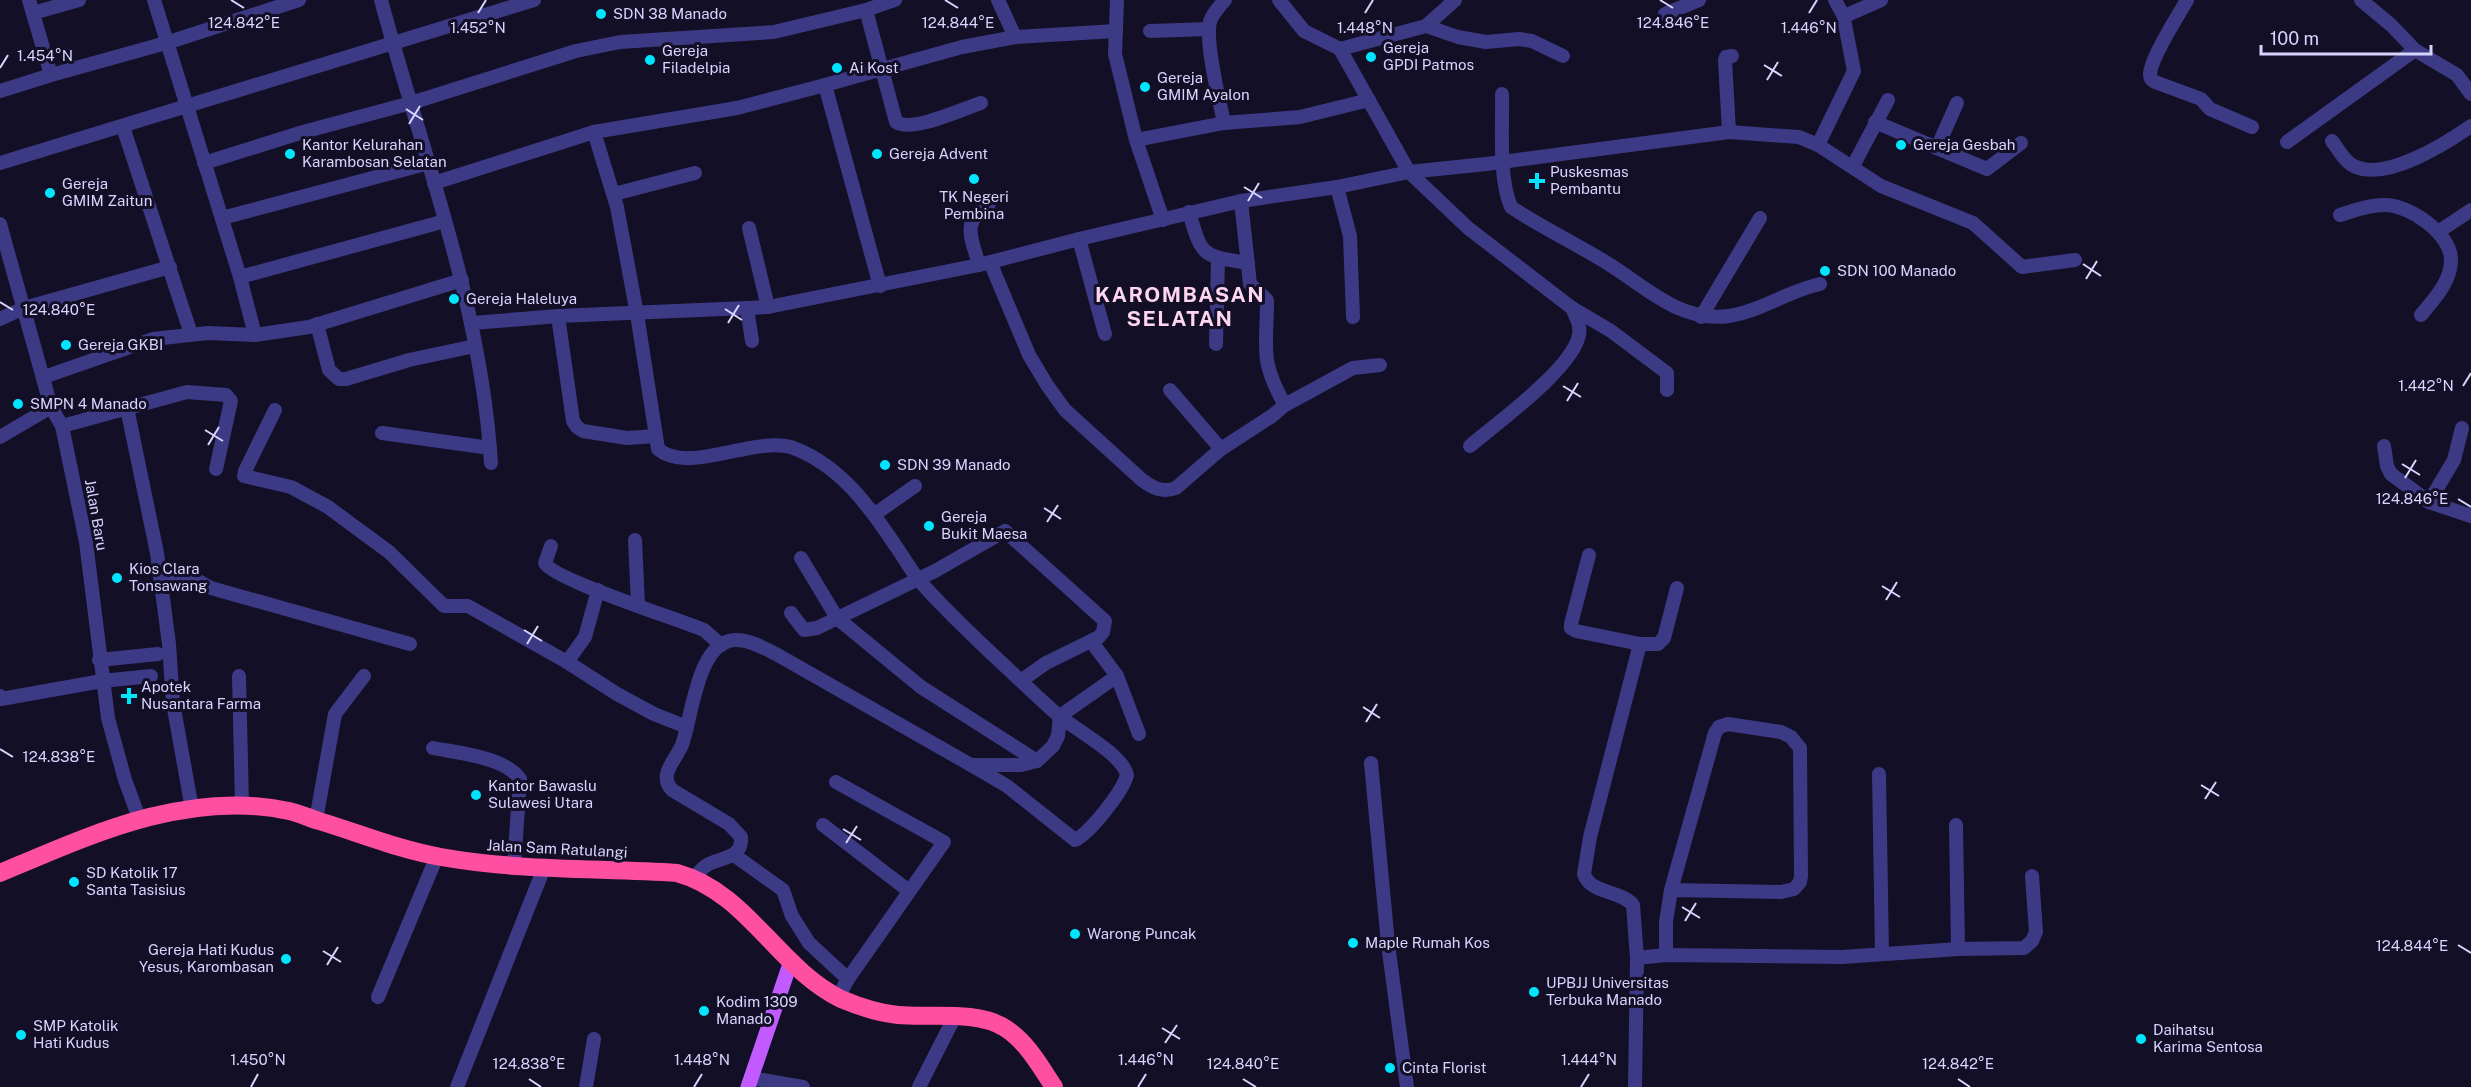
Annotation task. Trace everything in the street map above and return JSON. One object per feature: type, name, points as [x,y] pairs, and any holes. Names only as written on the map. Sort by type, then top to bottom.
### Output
[{"type":"highway","name":"Jalan Sam Ratulangi","points":[[0,873],[139,818],[192,809],[242,805],[292,811],[437,856],[514,866],[677,873],[696,879],[728,899],[791,961],[838,997],[871,1011],[897,1015],[983,1019],[1004,1027],[1030,1052],[1054,1087]]},
{"type":"main road","points":[[750,1082],[791,961]]},
{"type":"street","points":[[51,75],[31,6],[79,0]]},
{"type":"street","points":[[154,0],[240,277],[255,335]]},
{"type":"street","points":[[0,91],[166,44],[299,0]]},
{"type":"street","points":[[381,0],[473,323],[484,379],[491,463]]},
{"type":"street","points":[[0,163],[123,127],[187,104],[483,18],[534,0]]},
{"type":"street","points":[[204,163],[600,46],[691,36],[774,32],[866,10],[895,0]]},
{"type":"street","points":[[998,0],[1015,37]]},
{"type":"street","points":[[1117,0],[1115,54],[1136,140],[1163,220]]},
{"type":"street","points":[[1224,123],[1212,61],[1209,28],[1211,19],[1225,0]]},
{"type":"street","points":[[1279,0],[1304,31],[1340,49],[1408,172],[1468,228],[1572,308],[1611,331],[1667,374],[1667,390]]},
{"type":"street","points":[[1340,49],[1426,26],[1455,0]]},
{"type":"street","points":[[1665,14],[1700,0]]},
{"type":"street","points":[[1818,145],[1854,71],[1843,14],[1834,0]]},
{"type":"street","points":[[1843,14],[1853,14],[1881,0]]},
{"type":"street","points":[[2187,0],[2156,59],[2150,73],[2151,78],[2155,82],[2201,99],[2210,109],[2252,127]]},
{"type":"street","points":[[2361,0],[2391,25],[2415,50],[2457,75],[2471,94]]},
{"type":"street","points":[[866,10],[896,122],[899,125],[916,126],[981,103]]},
{"type":"street","points":[[1426,26],[1458,37],[1486,42],[1532,40],[1563,56]]},
{"type":"street","points":[[1150,31],[1209,28]]},
{"type":"street","points":[[434,183],[594,132],[729,110],[962,47],[1015,37],[1116,31]]},
{"type":"street","points":[[2287,142],[2415,50]]},
{"type":"street","points":[[1729,132],[1725,60],[1726,57],[1732,56]]},
{"type":"street","points":[[825,85],[880,286]]},
{"type":"street","points":[[1502,94],[1504,162],[1511,207],[1607,263],[1661,300],[1701,317],[1728,316],[1749,311],[1807,287],[1820,284]]},
{"type":"street","points":[[1136,140],[1224,123],[1300,117],[1369,100]]},
{"type":"street","points":[[1853,166],[1888,100]]},
{"type":"street","points":[[1937,148],[1957,103]]},
{"type":"street","points":[[1875,122],[1987,169],[2021,143]]},
{"type":"street","points":[[2332,141],[2349,164],[2360,169],[2376,168],[2413,161],[2471,126]]},
{"type":"street","points":[[123,127],[191,334]]},
{"type":"street","points":[[594,132],[614,195],[637,314],[658,449],[672,456],[701,457],[772,444],[795,448],[839,474],[875,514],[918,579],[992,653],[1060,716],[1093,738],[1127,771],[1127,778],[1114,798],[1079,839],[1071,838],[1006,786],[971,765],[776,654],[734,639],[713,651],[698,680],[680,749],[665,776],[667,784],[682,797],[729,824],[738,832],[742,842],[734,855],[700,868],[696,879]]},
{"type":"street","points":[[473,323],[558,316],[768,307],[984,264],[1241,201],[1337,187],[1408,172],[1504,162],[1729,132],[1799,138],[1818,145],[1881,186],[1973,223],[2022,267],[2075,260]]},
{"type":"street","points":[[222,218],[429,163]]},
{"type":"street","points":[[614,195],[695,173]]},
{"type":"street","points":[[1337,187],[1350,236],[1353,317]]},
{"type":"street","points":[[1241,201],[1250,284],[1268,300],[1266,363],[1272,383],[1285,405]]},
{"type":"street","points":[[989,204],[976,213],[970,225],[984,264],[1025,346],[1047,384],[1065,410],[1142,480],[1155,489],[1168,491],[1187,479],[1221,449],[1285,405],[1353,368],[1380,365]]},
{"type":"street","points":[[2340,215],[2373,205],[2388,205],[2412,213],[2438,232],[2446,244],[2451,259],[2448,275],[2440,292],[2421,315]]},
{"type":"street","points":[[2438,232],[2471,210]]},
{"type":"street","points":[[1189,212],[1198,243],[1203,251],[1218,258],[1248,263]]},
{"type":"street","points":[[1701,317],[1760,218]]},
{"type":"street","points":[[240,277],[445,221]]},
{"type":"street","name":"Jalan Baru","points":[[0,224],[7,266],[24,308],[51,406],[62,426],[86,542],[108,718],[125,780],[139,818]]},
{"type":"street","points":[[749,228],[768,307]]},
{"type":"street","points":[[1079,239],[1105,334]]},
{"type":"street","points":[[1216,344],[1218,258]]},
{"type":"street","points":[[0,319],[24,308],[170,267]]},
{"type":"street","points":[[44,377],[153,339],[191,334],[255,335],[317,324],[363,308],[462,280]]},
{"type":"street","points":[[747,308],[752,341]]},
{"type":"street","points":[[1470,446],[1570,356],[1580,329],[1572,308]]},
{"type":"street","points":[[558,316],[573,421],[577,428],[627,438],[656,436]]},
{"type":"street","points":[[317,324],[329,370],[339,379],[346,379],[409,360],[476,346]]},
{"type":"street","points":[[1170,390],[1221,449]]},
{"type":"street","points":[[62,426],[187,392],[226,395],[231,401],[216,469]]},
{"type":"street","points":[[0,437],[51,406]]},
{"type":"street","points":[[127,408],[162,583],[173,703],[192,809]]},
{"type":"street","points":[[274,410],[244,471],[244,476],[291,487],[328,507],[389,552],[444,606],[468,606],[567,662],[631,702],[687,727]]},
{"type":"street","points":[[2428,502],[2454,460],[2462,428]]},
{"type":"street","points":[[382,433],[490,448]]},
{"type":"street","points":[[2384,446],[2389,471],[2428,502],[2471,516]]},
{"type":"street","points":[[875,514],[915,486]]},
{"type":"street","points":[[791,613],[804,630],[817,628],[918,579],[1005,531],[1105,621],[1103,632],[1091,641],[1046,663],[1022,680]]},
{"type":"street","points":[[635,540],[639,605]]},
{"type":"street","points":[[551,546],[545,563],[547,568],[597,590],[704,630],[721,645]]},
{"type":"street","points":[[1589,555],[1571,628],[1576,631],[1655,645],[1664,638],[1677,588]]},
{"type":"street","points":[[801,558],[837,618],[921,687],[1037,762]]},
{"type":"street","points":[[162,583],[199,580],[211,588],[410,644]]},
{"type":"street","points":[[567,662],[585,637],[597,590]]},
{"type":"street","points":[[1091,641],[1117,676],[1138,734]]},
{"type":"street","points":[[1635,1087],[1637,958],[1633,905],[1625,898],[1589,883],[1584,874],[1590,837],[1640,644]]},
{"type":"street","points":[[99,660],[158,654]]},
{"type":"street","points":[[0,698],[102,681],[151,676]]},
{"type":"street","points":[[239,676],[242,805]]},
{"type":"street","points":[[316,820],[335,714],[364,676]]},
{"type":"street","points":[[971,765],[1021,765],[1037,762],[1053,746],[1058,736],[1060,716],[1117,676]]},
{"type":"street","points":[[1666,955],[1666,922],[1671,890],[1715,733],[1719,728],[1728,724],[1781,732],[1791,737],[1800,748],[1802,854],[1800,882],[1794,889],[1781,891],[1671,890]]},
{"type":"street","points":[[433,748],[496,762],[508,767],[520,779],[514,866]]},
{"type":"street","points":[[1371,764],[1388,944],[1407,1087]]},
{"type":"street","points":[[1879,774],[1882,954]]},
{"type":"street","points":[[836,782],[944,842],[848,979],[838,997]]},
{"type":"street","points":[[823,825],[909,891]]},
{"type":"street","points":[[1956,825],[1958,949]]},
{"type":"street","points":[[734,855],[783,890],[792,916],[804,936],[817,952],[848,979]]},
{"type":"street","points":[[378,997],[437,856]]},
{"type":"street","points":[[457,1087],[486,1009],[544,868]]},
{"type":"street","points":[[1637,958],[1666,955],[1842,957],[1958,949],[2018,949],[2030,944],[2036,932],[2032,876]]},
{"type":"street","points":[[919,1087],[954,1018]]},
{"type":"street","points":[[586,1087],[594,1040]]},
{"type":"street","points":[[750,1082],[803,1087]]},
{"type":"place","name":"SDN 38 Manado","points":[[601,14]]},
{"type":"place","name":"Gereja GPDI Patmos","points":[[1371,57]]},
{"type":"place","name":"Gereja Filadelpia","points":[[650,60]]},
{"type":"place","name":"Ai Kost","points":[[837,68]]},
{"type":"place","name":"Gereja GMIM Ayalon","points":[[1145,87]]},
{"type":"place","name":"Gereja Gesbah","points":[[1901,145]]},
{"type":"place","name":"Kantor Kelurahan Karambosan Selatan","points":[[290,154]]},
{"type":"place","name":"Gereja Advent","points":[[877,154]]},
{"type":"place","name":"TK Negeri Pembina","points":[[974,179]]},
{"type":"place","name":"Puskesmas Pembantu","points":[[1537,181]]},
{"type":"place","name":"Gereja GMIM Zaitun","points":[[50,193]]},
{"type":"place","name":"SDN 100 Manado","points":[[1825,271]]},
{"type":"place","name":"Gereja Haleluya","points":[[454,299]]},
{"type":"place","name":"Gereja GKBI","points":[[66,345]]},
{"type":"place","name":"SMPN 4 Manado","points":[[18,404]]},
{"type":"place","name":"SDN 39 Manado","points":[[885,465]]},
{"type":"place","name":"Gereja Bukit Maesa","points":[[929,526]]},
{"type":"place","name":"Kios Clara Tonsawang","points":[[117,578]]},
{"type":"place","name":"Apotek Nusantara Farma","points":[[129,696]]},
{"type":"place","name":"Kantor Bawaslu Sulawesi Utara","points":[[476,795]]},
{"type":"place","name":"SD Katolik 17 Santa Tasisius","points":[[74,882]]},
{"type":"place","name":"Warong Puncak","points":[[1075,934]]},
{"type":"place","name":"Maple Rumah Kos","points":[[1353,943]]},
{"type":"place","name":"Gereja Hati Kudus Yesus, Karombasan","points":[[286,959]]},
{"type":"place","name":"UPBJJ Universitas Terbuka Manado","points":[[1534,992]]},
{"type":"place","name":"Kodim 1309 Manado","points":[[704,1011]]},
{"type":"place","name":"SMP Katolik Hati Kudus","points":[[21,1035]]},
{"type":"place","name":"Daihatsu Karima Sentosa","points":[[2141,1039]]},
{"type":"place","name":"Cinta Florist","points":[[1390,1068]]},
{"type":"district","name":"KAROMBASAN SELATAN","points":[[1180,307]]}]
